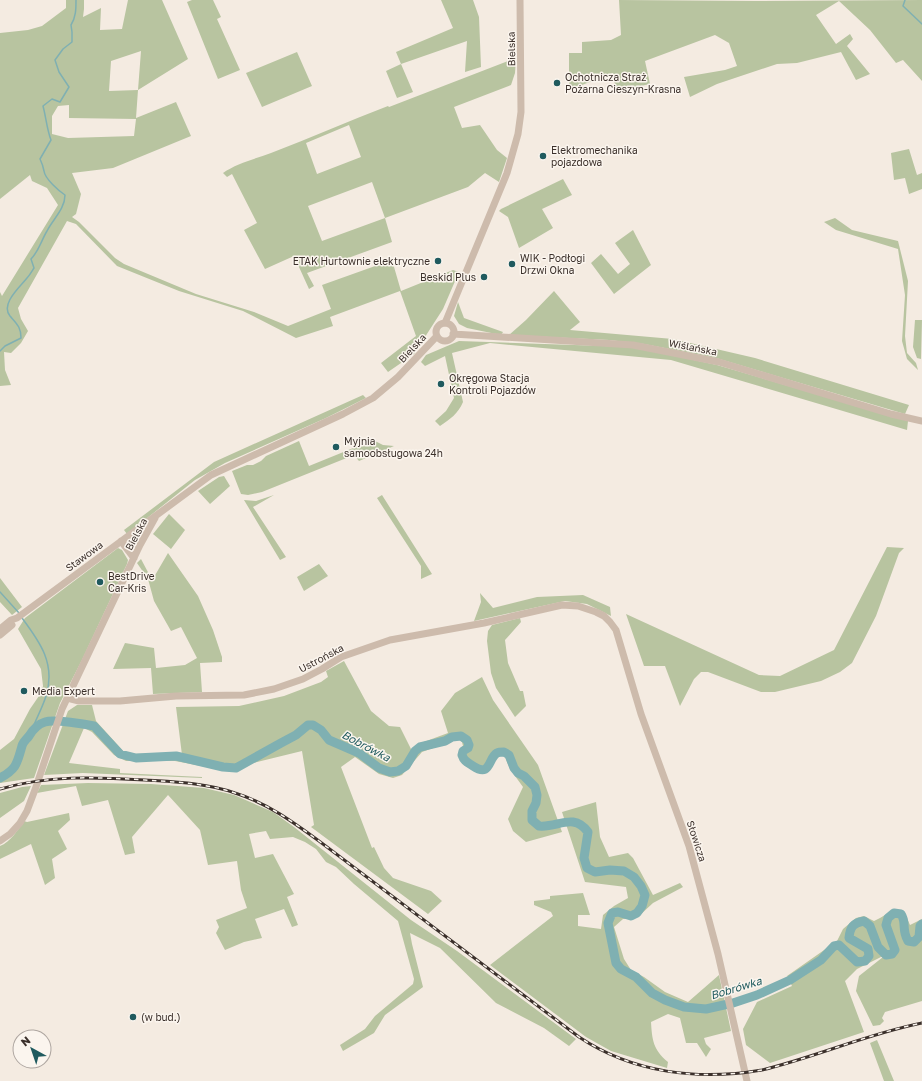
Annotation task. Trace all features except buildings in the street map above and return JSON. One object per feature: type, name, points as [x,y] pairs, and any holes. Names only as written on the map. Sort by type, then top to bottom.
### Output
[{"type":"street","name":"Bielska","points":[[444,323],[507,173],[518,134],[521,112],[520,0]]},
{"type":"street","points":[[444,323],[452,326],[453,334],[448,340],[442,340],[437,336],[436,331],[438,326],[444,323]]},
{"type":"street","name":"Wiślańska","points":[[453,334],[633,345],[719,362],[891,414],[922,421]]},
{"type":"street","name":"Bielska","points":[[0,841],[10,834],[20,823],[29,807],[67,698],[134,558],[156,516],[211,475],[367,401],[398,377],[437,336]]},
{"type":"street","name":"Stawowa","points":[[17,618],[156,516]]},
{"type":"street","points":[[121,541],[134,558]]},
{"type":"street","name":"Ustrońska","points":[[67,698],[79,701],[120,702],[176,696],[244,695],[274,689],[303,679],[341,657],[390,640],[484,623],[562,605],[578,606],[604,616]]},
{"type":"street","name":"Słowicza","points":[[604,616],[616,630],[641,714],[689,846],[748,1081]]},
{"type":"street","points":[[0,629],[11,620],[17,618]]},
{"type":"street","points":[[0,635],[14,623],[17,618]]},
{"type":"green space","points":[[66,0],[84,0],[83,17],[101,8],[100,30],[122,29],[128,0],[162,0],[188,59],[138,90],[136,118],[176,102],[191,136],[113,168],[72,173],[81,194],[76,214],[72,217],[79,222],[115,258],[124,264],[196,294],[254,312],[288,326],[331,309],[322,285],[392,260],[401,291],[453,270],[459,272],[443,309],[414,354],[388,372],[381,363],[416,336],[400,291],[330,317],[333,326],[296,338],[243,311],[179,291],[117,266],[76,224],[67,221],[18,308],[21,319],[28,331],[21,343],[11,353],[4,352],[5,370],[11,385],[0,386],[0,292],[2,296],[58,205],[47,188],[32,181],[30,175],[0,199],[0,33],[28,30],[42,26],[66,8]],"holes":[[[141,51],[138,90],[109,91],[111,61]],[[69,105],[69,118],[136,119],[134,136],[68,138],[52,134],[52,116],[58,106]]]},
{"type":"green space","points":[[192,0],[213,0],[221,17],[217,19],[240,70],[218,79],[187,2]]},
{"type":"green space","points":[[441,0],[473,0],[479,17],[481,67],[465,72],[467,41],[401,64],[396,52],[453,28]]},
{"type":"green space","points":[[619,0],[922,0],[922,81],[903,60],[896,63],[870,30],[839,1],[816,15],[836,44],[850,34],[853,39],[847,46],[870,74],[856,80],[841,52],[797,63],[777,64],[717,84],[690,97],[684,77],[725,70],[737,66],[729,43],[715,35],[645,61],[650,84],[616,91],[613,73],[569,90],[569,53],[582,53],[582,42],[611,40],[621,35]]},
{"type":"green space","points":[[297,52],[312,86],[262,107],[246,73]]},
{"type":"green space","points":[[516,58],[515,73],[511,85],[454,107],[462,128],[480,125],[497,150],[507,158],[499,182],[485,173],[468,187],[385,218],[392,242],[307,273],[314,286],[309,289],[294,256],[265,269],[244,230],[257,223],[232,174],[227,177],[223,173],[240,164],[388,106],[389,107]],"holes":[[[349,125],[361,157],[317,174],[306,143]],[[372,182],[385,218],[322,241],[308,206]]]},
{"type":"green space","points":[[401,64],[413,92],[397,98],[386,71]]},
{"type":"green space","points":[[909,149],[917,175],[922,173],[922,189],[909,194],[905,178],[894,180],[891,153]]},
{"type":"green space","points":[[563,179],[572,195],[542,209],[553,228],[519,248],[508,217],[499,211]]},
{"type":"green space","points":[[835,218],[852,230],[898,241],[908,281],[905,336],[907,353],[916,363],[918,370],[907,359],[902,341],[905,295],[898,249],[836,230],[824,222]]},
{"type":"green space","points":[[633,230],[651,265],[614,294],[591,263],[601,254],[618,274],[630,264],[615,243]]},
{"type":"green space","points":[[554,291],[580,322],[570,330],[673,339],[755,358],[909,405],[905,414],[716,358],[644,344],[609,340],[509,335]]},
{"type":"green space","points":[[458,302],[464,318],[503,332],[501,335],[467,328],[459,324],[454,316]]},
{"type":"green space","points":[[915,320],[922,320],[921,359],[917,358],[913,347]]},
{"type":"green space","points":[[459,341],[633,347],[717,365],[908,421],[907,430],[671,360],[490,343],[452,353],[463,402],[456,413],[440,426],[435,421],[446,411],[454,398],[445,356],[425,366],[421,362],[426,355]]},
{"type":"green space","points":[[363,395],[366,398],[326,418],[225,463],[195,480],[127,534],[124,530],[214,462]]},
{"type":"green space","points":[[373,440],[383,445],[394,446],[359,461],[354,455],[262,492],[248,495],[241,494],[232,471],[247,465],[253,465],[261,461],[266,456],[299,441],[309,466]]},
{"type":"green space","points":[[224,476],[230,486],[210,504],[198,491],[219,477]]},
{"type":"green space","points":[[274,495],[253,507],[286,557],[280,560],[244,500],[256,501]]},
{"type":"green space","points":[[382,495],[432,574],[421,579],[421,566],[377,498]]},
{"type":"green space","points":[[169,514],[185,530],[171,549],[153,534]]},
{"type":"green space","points":[[887,547],[904,548],[899,553],[876,616],[852,663],[840,672],[821,681],[775,692],[761,692],[708,672],[701,672],[694,679],[680,706],[665,666],[644,666],[626,614],[759,675],[780,676],[834,650]]},
{"type":"green space","points":[[118,548],[122,550],[128,560],[127,564],[60,703],[34,778],[0,783],[0,750],[14,739],[30,709],[41,693],[43,686],[41,669],[18,629],[25,618]]},
{"type":"green space","points":[[168,553],[198,596],[213,630],[222,657],[222,662],[200,663],[202,692],[153,694],[151,668],[113,669],[125,643],[154,648],[156,668],[185,665],[197,658],[181,627],[171,631],[154,601],[148,579],[137,563],[141,559],[150,576],[154,577]]},
{"type":"green space","points":[[319,564],[328,576],[304,591],[297,577]]},
{"type":"green space","points":[[0,578],[22,607],[12,615],[0,602]]},
{"type":"green space","points":[[480,593],[493,608],[537,597],[583,595],[610,607],[611,616],[587,604],[565,601],[474,621],[481,602]]},
{"type":"green space","points":[[520,618],[521,622],[505,640],[508,663],[520,691],[523,691],[526,706],[515,717],[496,688],[491,673],[487,641],[488,631],[492,625]]},
{"type":"green space","points":[[344,661],[371,711],[389,726],[400,727],[412,751],[421,743],[448,733],[441,711],[455,693],[482,677],[493,700],[538,765],[562,832],[526,842],[513,831],[508,819],[523,787],[510,769],[505,757],[502,755],[493,762],[486,771],[477,771],[467,767],[462,762],[458,753],[463,746],[462,742],[458,739],[422,752],[402,775],[393,778],[379,774],[355,757],[341,767],[372,848],[374,847],[384,868],[393,878],[431,891],[442,901],[428,914],[311,827],[314,825],[302,751],[253,763],[238,770],[222,770],[175,761],[126,761],[114,755],[92,732],[84,728],[69,763],[120,769],[120,773],[202,778],[83,773],[44,775],[68,711],[77,705],[92,705],[96,721],[124,752],[131,754],[176,753],[182,755],[176,707],[239,706],[284,696],[321,682],[328,677],[326,671]]},
{"type":"green space","points":[[88,783],[151,784],[204,788],[234,795],[273,812],[411,920],[457,951],[576,1039],[569,1046],[544,1028],[496,1003],[440,948],[410,933],[423,987],[385,1015],[374,1033],[343,1051],[340,1045],[365,1029],[375,1016],[413,984],[414,979],[398,921],[336,867],[326,862],[316,849],[293,837],[270,839],[266,831],[249,834],[255,858],[273,854],[294,894],[287,897],[298,925],[292,927],[284,909],[255,919],[262,938],[244,942],[225,950],[216,933],[219,927],[216,920],[247,908],[241,890],[237,861],[208,865],[200,830],[168,795],[132,837],[135,853],[125,855],[108,800],[82,806],[76,786],[37,793],[41,785]]},
{"type":"green space","points":[[31,786],[24,801],[0,818],[0,793]]},
{"type":"green space","points":[[596,802],[600,837],[609,857],[628,853],[633,858],[653,895],[680,883],[683,887],[653,903],[639,916],[632,919],[623,919],[614,927],[624,959],[631,970],[665,992],[688,1002],[719,975],[731,1031],[704,1038],[706,1044],[711,1049],[706,1057],[697,1043],[686,1043],[680,1018],[668,1014],[651,1022],[654,1044],[659,1053],[668,1062],[667,1068],[611,1051],[586,1037],[490,965],[553,916],[551,912],[534,905],[534,901],[550,899],[550,896],[583,893],[590,915],[578,915],[578,926],[601,929],[603,915],[614,906],[628,898],[626,887],[585,882],[562,812]]},
{"type":"green space","points":[[69,813],[70,820],[58,831],[67,849],[52,859],[55,878],[45,885],[31,844],[0,859],[0,846],[10,839],[24,821],[27,822]]},
{"type":"green space","points":[[895,909],[903,913],[910,925],[922,919],[922,1001],[885,1012],[882,1018],[884,1021],[880,1025],[873,1026],[856,991],[859,976],[883,957],[881,957],[857,969],[845,981],[864,1032],[770,1063],[746,1045],[743,1029],[757,1002],[792,986],[787,976],[837,941],[843,929],[856,918],[864,916],[874,921]]},
{"type":"green space","points":[[877,1040],[894,1081],[884,1081],[870,1043]]},
{"type":"waterway","points":[[0,351],[5,346],[21,338],[19,328],[10,316],[7,306],[12,296],[34,268],[31,259],[36,253],[49,227],[63,205],[65,195],[47,178],[40,159],[51,140],[43,106],[52,99],[60,102],[69,87],[59,72],[55,60],[63,49],[72,42],[71,25],[75,16],[76,0]]},
{"type":"waterway","points":[[905,0],[903,6],[922,24]]},
{"type":"waterway","points":[[0,592],[19,613]]},
{"type":"waterway","points":[[22,618],[35,636],[48,664],[49,684],[42,707],[34,725],[34,730]]},
{"type":"waterway","name":"Bobrówka","points":[[0,778],[10,772],[16,765],[23,743],[34,730],[42,723],[49,721],[69,722],[94,726],[120,754],[136,758],[176,756],[223,767],[236,768],[296,735],[308,725],[313,725],[321,730],[329,740],[359,753],[379,768],[390,772],[398,771],[406,766],[415,751],[420,747],[445,741],[452,737],[461,736],[467,740],[469,745],[468,748],[463,751],[463,757],[467,762],[479,769],[483,770],[486,768],[494,755],[497,753],[504,752],[509,755],[514,768],[518,773],[524,776],[535,787],[537,795],[536,803],[532,811],[532,820],[539,826],[571,822],[577,823],[588,832],[584,858],[587,868],[595,872],[610,870],[624,871],[634,877],[641,886],[645,895],[642,906],[637,913],[631,916],[618,912],[612,913],[608,923],[616,963],[621,969],[636,977],[652,993],[665,1000],[684,1007],[706,1009],[733,1003],[757,995],[790,980],[821,960],[834,946],[839,945],[857,962],[865,961],[869,956],[868,949],[849,938],[850,931],[853,926],[860,922],[864,921],[870,926],[878,947],[886,955],[892,954],[895,950],[886,925],[888,918],[894,913],[901,914],[904,920],[905,933],[908,941],[914,942],[919,937],[920,926],[922,924]]},
{"type":"railway","points":[[0,789],[18,784],[54,779],[108,778],[168,781],[202,785],[247,797],[269,808],[309,834],[579,1037],[621,1059],[644,1066],[690,1074],[714,1075],[762,1070],[802,1059],[881,1033],[922,1023]]},
{"type":"place","name":"Ochotnicza Straż Pożarna Cieszyn-Krasna","points":[[557,83]]},
{"type":"place","name":"Elektromechanika pojazdowa","points":[[543,156]]},
{"type":"place","name":"ETAK Hurtownie elektryczne","points":[[438,261]]},
{"type":"place","name":"WIK - Podłogi Drzwi Okna","points":[[512,264]]},
{"type":"place","name":"Beskid Plus","points":[[484,277]]},
{"type":"place","name":"Okręgowa Stacja Kontroli Pojazdów","points":[[441,384]]},
{"type":"place","name":"Myjnia samoobsługowa 24h","points":[[336,447]]},
{"type":"place","name":"BestDrive Car-Kris","points":[[100,582]]},
{"type":"place","name":"Media Expert","points":[[24,691]]},
{"type":"place","name":"(w bud.)","points":[[133,1017]]}]
